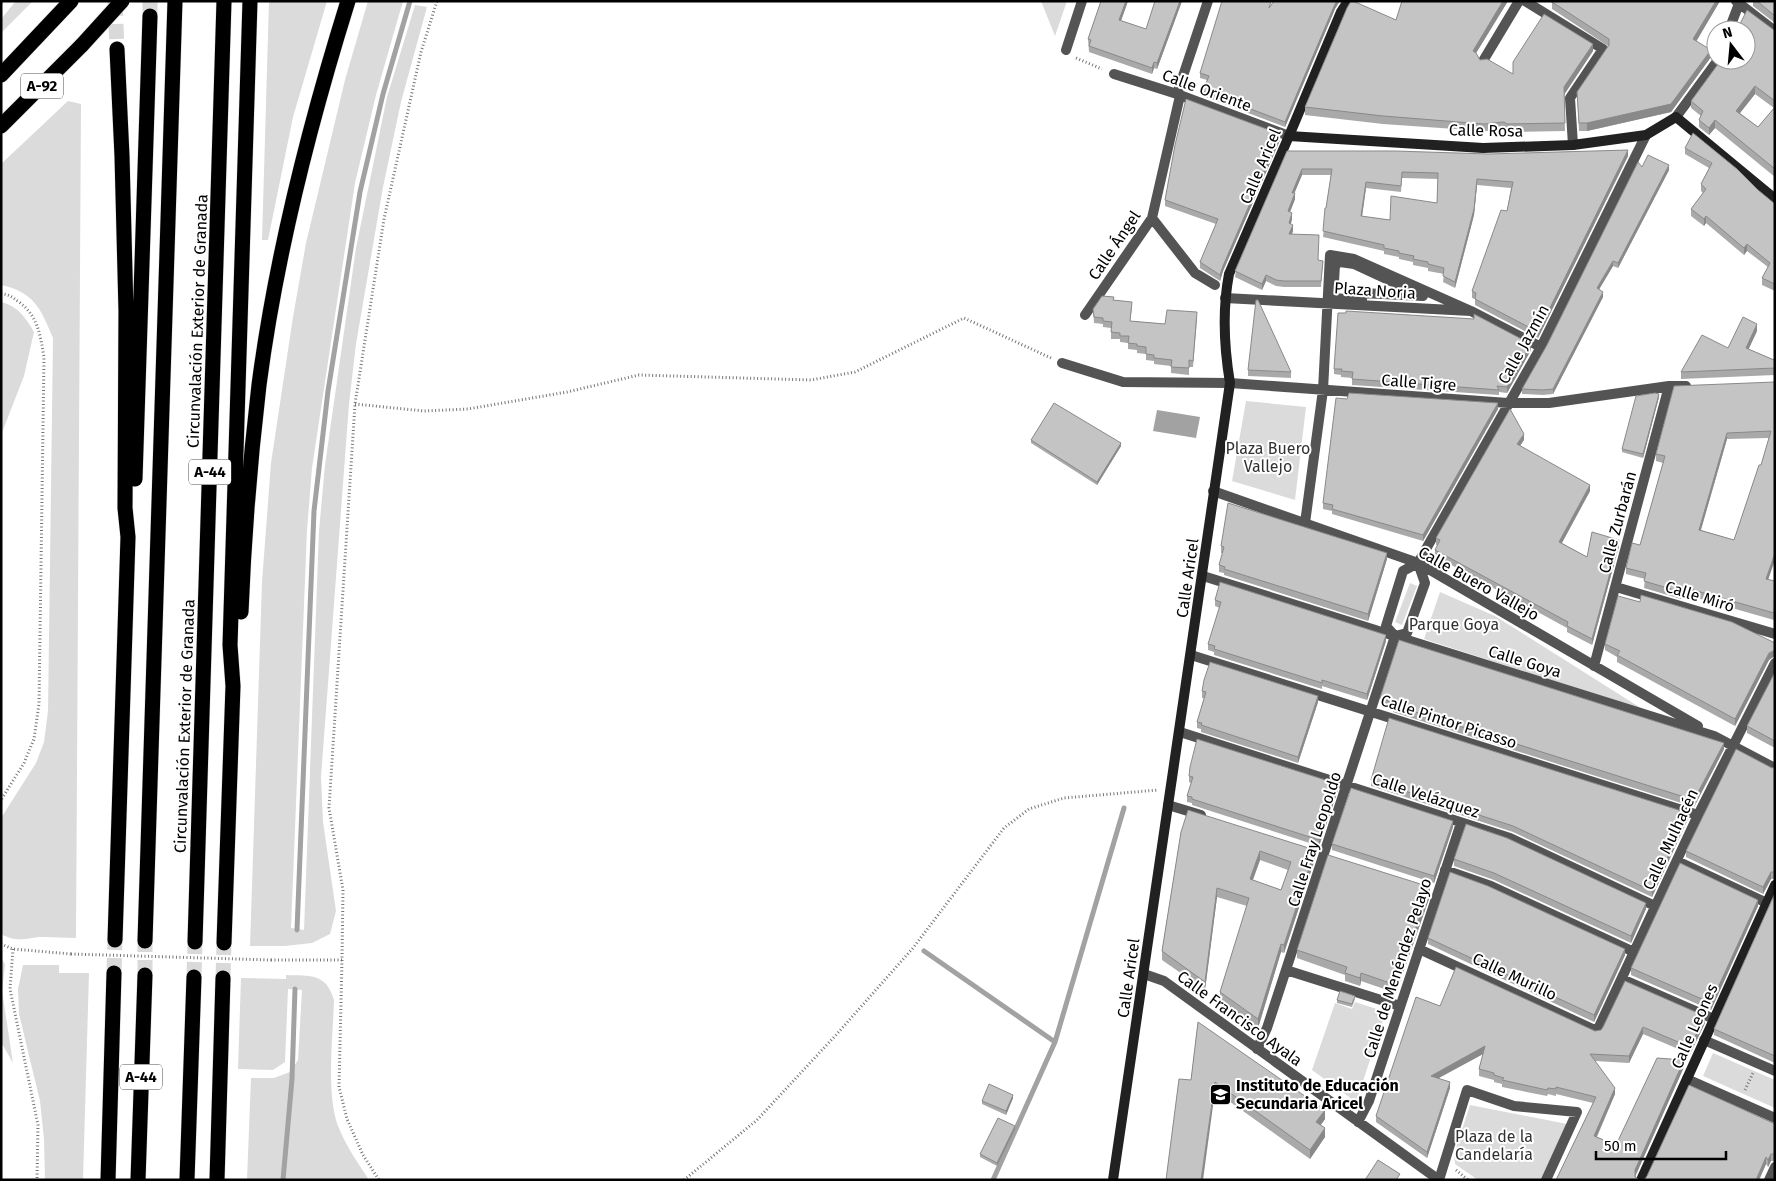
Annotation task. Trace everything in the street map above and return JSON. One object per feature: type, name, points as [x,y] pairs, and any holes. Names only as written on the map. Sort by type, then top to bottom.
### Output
[{"type":"highway","name":"A-92","points":[[1,75],[71,1]]},
{"type":"highway","name":"A-92","points":[[1,126],[82,45],[122,1]]},
{"type":"highway","name":"Circunvalación Exterior de Granada","points":[[146,941],[175,1]]},
{"type":"highway","name":"Circunvalación Exterior de Granada","points":[[195,942],[224,1]]},
{"type":"highway","points":[[224,943],[233,686],[230,635],[250,1]]},
{"type":"highway","points":[[233,686],[239,646],[244,546],[257,404],[274,295],[292,207],[323,82],[348,1]]},
{"type":"highway","points":[[128,537],[134,508],[150,16]]},
{"type":"highway","points":[[116,940],[128,537],[124,508],[125,292],[117,49]]},
{"type":"highway","points":[[108,1180],[114,973]]},
{"type":"highway","name":"A-44","points":[[138,1180],[145,975]]},
{"type":"highway","points":[[187,1180],[194,977]]},
{"type":"highway","points":[[217,1180],[223,978]]},
{"type":"street","points":[[1066,50],[1082,1]]},
{"type":"street","name":"Calle Ángel","points":[[1085,315],[1152,218],[1178,97],[1208,1]]},
{"type":"street","name":"Calle Aricel","points":[[1113,1180],[1230,383],[1225,354],[1225,298],[1229,274],[1290,136],[1341,12],[1348,1]]},
{"type":"street","points":[[1483,61],[1519,1]]},
{"type":"street","points":[[1525,1],[1603,49],[1570,98],[1573,145]]},
{"type":"street","points":[[1732,20],[1738,2],[1775,31]]},
{"type":"street","points":[[1711,70],[1676,117],[1775,198]]},
{"type":"street","name":"Calle Oriente","points":[[1114,74],[1290,136]]},
{"type":"street","name":"Calle Rosa","points":[[1290,136],[1483,148],[1573,145],[1646,135],[1676,117]]},
{"type":"street","name":"Calle Jazmín","points":[[1395,636],[1386,626],[1403,571],[1418,563],[1541,347],[1646,135]]},
{"type":"street","points":[[1152,218],[1195,273],[1215,285]]},
{"type":"street","name":"Plaza Noria","points":[[1330,301],[1330,255],[1354,258],[1471,310],[1541,347]]},
{"type":"street","name":"Plaza Noria","points":[[1340,262],[1354,264],[1423,296],[1362,293],[1362,300],[1330,301],[1335,266],[1340,262]]},
{"type":"street","points":[[1225,298],[1330,301],[1323,390],[1305,523]]},
{"type":"street","name":"Plaza Noria","points":[[1330,301],[1471,310]]},
{"type":"street","name":"Calle Tigre","points":[[1062,363],[1123,382],[1230,383],[1508,404],[1548,403],[1669,386],[1698,385]]},
{"type":"street","name":"Calle Zurbarán","points":[[1594,666],[1669,386]]},
{"type":"street","name":"Calle Buero Vallejo","points":[[1214,491],[1418,563],[1714,736]]},
{"type":"street","points":[[1395,636],[1407,633],[1425,583],[1418,563]]},
{"type":"street","name":"Calle Goya","points":[[1203,576],[1714,736],[1775,768]]},
{"type":"street","name":"Calle Miró","points":[[1616,587],[1775,634]]},
{"type":"street","name":"Calle Fray Leopoldo","points":[[1257,1049],[1267,1028],[1395,636]]},
{"type":"street","name":"Calle Pintor Picasso","points":[[1191,655],[1698,815]]},
{"type":"street","name":"Calle Mulhacén","points":[[1597,1031],[1698,815],[1775,663]]},
{"type":"street","name":"Calle Velázquez","points":[[1180,732],[1510,838],[1655,906]]},
{"type":"street","points":[[1168,805],[1214,819]]},
{"type":"street","name":"Calle de Menéndez Pelayo","points":[[1358,1122],[1369,1101],[1420,949],[1434,889],[1445,870],[1461,823]]},
{"type":"street","points":[[1676,861],[1767,903]]},
{"type":"street","points":[[1445,870],[1491,886],[1634,952]]},
{"type":"street","name":"Calle Leones","points":[[1642,1180],[1775,885]]},
{"type":"street","name":"Calle Murillo","points":[[1420,949],[1597,1031]]},
{"type":"street","points":[[1286,970],[1400,1006]]},
{"type":"street","name":"Calle Francisco Ayala","points":[[1144,974],[1164,981],[1439,1180]]},
{"type":"street","points":[[1622,978],[1714,1019]]},
{"type":"street","points":[[1704,1040],[1775,1071]]},
{"type":"street","points":[[1686,1079],[1775,1118]]},
{"type":"street","points":[[1439,1180],[1467,1090],[1514,1106],[1577,1112],[1546,1180]]},
{"type":"street","points":[[1769,1180],[1775,1168]]},
{"type":"path","points":[[379,1180],[363,1155],[347,1119],[339,1087],[343,890],[329,808],[355,404],[384,219],[421,52],[437,1]]},
{"type":"path","points":[[1066,50],[1073,56],[1114,74]]},
{"type":"path","points":[[1,294],[8,294],[28,309],[40,331],[44,357],[39,704],[34,739],[28,755],[1,800]]},
{"type":"path","points":[[355,404],[424,411],[468,409],[567,392],[639,375],[811,380],[855,372],[964,318],[1062,363]]},
{"type":"path","points":[[684,1180],[757,1120],[836,1035],[913,948],[1004,828],[1030,809],[1064,798],[1171,789]]},
{"type":"path","points":[[1,944],[12,949],[71,954],[271,960],[342,960]]},
{"type":"path","points":[[12,949],[10,989],[38,1125],[37,1180]]},
{"type":"path","points":[[1740,1102],[1757,1064]]},
{"type":"green space","points":[[16,1],[33,1],[1,33],[1,19]]},
{"type":"green space","points":[[269,1],[327,1],[293,117],[268,240],[262,240]]},
{"type":"green space","points":[[368,1],[403,1],[376,95],[355,183],[312,468],[307,530],[291,928],[304,930],[319,531],[325,465],[356,248],[387,97],[415,5],[427,7],[401,102],[383,187],[356,344],[349,404],[321,777],[323,822],[336,911],[330,934],[312,943],[285,946],[250,946],[262,582],[271,463],[306,243],[345,80]]},
{"type":"green space","points":[[1041,1],[1067,1],[1055,36]]},
{"type":"green space","points":[[68,101],[81,104],[76,938],[44,937],[13,939],[1,934],[1,818],[36,763],[44,742],[48,711],[53,338],[35,303],[21,292],[1,285],[1,164]]},
{"type":"green space","points":[[1,302],[12,306],[21,313],[34,332],[24,376],[1,435]]},
{"type":"green space","name":"Plaza Buero Vallejo","points":[[1246,401],[1306,407],[1295,500],[1232,481]]},
{"type":"green space","points":[[1410,583],[1417,586],[1402,625],[1395,622]]},
{"type":"green space","name":"Parque Goya","points":[[1440,592],[1495,616],[1644,710],[1424,639]]},
{"type":"green space","points":[[1,956],[5,965],[2,991],[13,1063],[1,1042]]},
{"type":"green space","points":[[23,965],[59,965],[59,973],[89,973],[83,1180],[45,1180],[44,1139],[40,1101],[19,1014],[18,989]]},
{"type":"green space","points":[[286,975],[310,976],[322,980],[331,991],[334,1000],[331,1082],[334,1113],[338,1126],[352,1154],[369,1180],[247,1180],[251,1078],[274,1078],[290,1072],[298,1060],[302,990],[288,989],[285,1062],[273,1070],[238,1069],[241,978],[286,979]]},
{"type":"green space","points":[[1355,1002],[1386,1012],[1356,1102],[1312,1070],[1335,1003],[1352,1009]]},
{"type":"green space","points":[[1713,1053],[1775,1080],[1775,1108],[1703,1076]]},
{"type":"green space","name":"Plaza de la Candelaría","points":[[1470,1105],[1567,1124],[1543,1180],[1478,1180],[1455,1164],[1454,1154]]},
{"type":"shaded area","points":[[1157,410],[1200,417],[1196,438],[1153,431]]},
{"type":"building","points":[[1101,1],[1126,1],[1119,20],[1146,29],[1155,1],[1180,1],[1157,63],[1154,62],[1152,68],[1089,46],[1091,40],[1088,39]]},
{"type":"building","points":[[1222,1],[1271,1],[1269,8],[1274,1],[1337,1],[1285,122],[1203,91],[1209,76],[1200,73]]},
{"type":"building","points":[[1351,1],[1396,20],[1402,1],[1503,1],[1473,51],[1480,60],[1487,59],[1513,74],[1513,62],[1544,14],[1593,44],[1564,87],[1565,123],[1507,124],[1504,122],[1484,124],[1383,116],[1305,107]]},
{"type":"building","points":[[1716,1],[1693,39],[1706,47],[1706,57],[1671,104],[1587,123],[1579,123],[1577,92],[1609,45],[1609,39],[1552,2]]},
{"type":"building","points":[[1757,1],[1775,1],[1775,16]]},
{"type":"building","points":[[1747,10],[1775,30],[1775,101],[1755,86],[1736,111],[1758,127],[1775,107],[1775,169],[1715,120],[1709,128],[1699,120],[1703,111],[1691,101],[1714,70],[1756,70],[1756,20],[1742,20]]},
{"type":"building","points":[[1186,99],[1280,134],[1220,275],[1200,262],[1218,219],[1165,200]]},
{"type":"building","points":[[1693,133],[1737,169],[1775,204],[1775,284],[1762,278],[1770,263],[1747,244],[1744,248],[1706,216],[1704,219],[1691,209],[1706,189],[1701,184],[1712,163],[1685,148]]},
{"type":"building","points":[[1628,150],[1538,332],[1475,299],[1476,293],[1472,291],[1501,210],[1507,211],[1513,182],[1477,179],[1474,209],[1455,282],[1443,276],[1444,268],[1413,259],[1414,256],[1384,248],[1384,245],[1323,231],[1332,169],[1302,169],[1292,193],[1295,193],[1288,211],[1292,213],[1289,223],[1293,225],[1289,234],[1319,235],[1318,260],[1323,261],[1321,281],[1284,281],[1276,280],[1266,275],[1262,284],[1235,271],[1287,151],[1395,151],[1489,154]],"holes":[[[1402,172],[1438,173],[1437,203],[1391,196],[1390,220],[1361,216],[1366,182],[1401,186]]]},
{"type":"building","points":[[1648,155],[1669,165],[1618,263],[1613,261],[1597,288],[1603,292],[1553,389],[1522,389],[1547,345],[1638,162],[1642,167]]},
{"type":"building","points":[[1102,296],[1114,297],[1113,300],[1132,302],[1130,321],[1165,324],[1167,310],[1197,312],[1193,361],[1189,360],[1189,368],[1171,367],[1172,360],[1154,358],[1154,355],[1146,354],[1146,347],[1128,343],[1129,336],[1120,336],[1120,333],[1111,332],[1112,322],[1094,317],[1093,309]]},
{"type":"building","points":[[1256,300],[1258,300],[1291,372],[1248,370]]},
{"type":"building","points":[[1346,311],[1474,319],[1474,314],[1531,344],[1507,387],[1497,386],[1499,390],[1352,379],[1353,372],[1334,369],[1338,313],[1346,313]]},
{"type":"building","points":[[1743,317],[1757,324],[1746,348],[1774,360],[1775,358],[1775,368],[1681,372],[1702,335],[1728,348]]},
{"type":"building","points":[[1775,382],[1775,553],[1766,579],[1775,581],[1774,613],[1683,587],[1681,592],[1644,581],[1646,573],[1626,568],[1632,543],[1640,545],[1665,456],[1656,454],[1674,386]],"holes":[[[1771,431],[1761,465],[1759,465],[1734,540],[1699,530],[1727,433]]]},
{"type":"building","points":[[1349,393],[1498,403],[1423,535],[1332,509],[1333,505],[1323,503],[1336,398],[1347,399]]},
{"type":"building","points":[[1659,394],[1643,454],[1622,449],[1636,396]]},
{"type":"building","points":[[1054,403],[1121,443],[1097,482],[1031,440]]},
{"type":"building","points":[[1510,409],[1524,434],[1517,444],[1590,485],[1559,542],[1587,557],[1592,532],[1619,540],[1592,639],[1567,626],[1568,622],[1435,550],[1440,540],[1436,538]]},
{"type":"building","points":[[1228,503],[1387,553],[1368,614],[1224,569],[1225,567],[1219,565],[1224,547],[1221,546]]},
{"type":"building","points":[[1220,582],[1386,635],[1367,694],[1322,680],[1322,683],[1214,649],[1215,646],[1208,644],[1221,602],[1215,600]]},
{"type":"building","points":[[1641,595],[1732,622],[1775,643],[1775,650],[1769,653],[1735,719],[1617,655],[1620,651],[1605,644],[1618,596],[1640,602]]},
{"type":"building","points":[[1399,640],[1724,743],[1694,800],[1393,705],[1394,703],[1380,698]]},
{"type":"building","points":[[1210,662],[1318,696],[1298,757],[1201,725],[1202,723],[1197,722],[1206,692],[1202,691]]},
{"type":"building","points":[[1775,672],[1775,741],[1747,726]]},
{"type":"building","points":[[1389,718],[1688,813],[1652,891],[1513,826],[1371,780]]},
{"type":"building","points":[[1197,739],[1338,784],[1319,840],[1187,796],[1193,777],[1189,776]]},
{"type":"building","points":[[1736,749],[1772,768],[1775,767],[1775,872],[1771,872],[1763,887],[1686,851]]},
{"type":"building","points":[[1351,788],[1453,821],[1434,876],[1332,844]]},
{"type":"building","points":[[1188,810],[1315,850],[1284,945],[1281,944],[1258,1019],[1220,992],[1249,898],[1217,888],[1205,982],[1162,951],[1181,832]],"holes":[[[1260,851],[1291,862],[1281,890],[1250,879]]]},
{"type":"building","points":[[1466,824],[1507,838],[1646,903],[1631,936],[1494,873],[1454,859]]},
{"type":"building","points":[[1328,855],[1430,887],[1396,985],[1361,973],[1360,978],[1345,973],[1347,967],[1297,950]]},
{"type":"building","points":[[1680,863],[1758,900],[1711,1003],[1631,968]]},
{"type":"building","points":[[1450,872],[1488,886],[1625,949],[1594,1015],[1428,938]]},
{"type":"building","points":[[1775,893],[1775,1056],[1714,1029]]},
{"type":"building","points":[[1456,967],[1595,1031],[1601,1030],[1603,1027],[1625,981],[1705,1016],[1690,1047],[1643,1027],[1629,1056],[1590,1054],[1615,1088],[1594,1136],[1616,1145],[1657,1058],[1684,1060],[1635,1170],[1635,1177],[1639,1180],[1556,1180],[1596,1097],[1556,1087],[1556,1089],[1548,1088],[1547,1090],[1502,1080],[1504,1078],[1494,1075],[1494,1073],[1479,1069],[1485,1046],[1431,1076],[1450,1082],[1427,1152],[1376,1116],[1416,997],[1440,1006]]},
{"type":"building","points":[[1340,991],[1355,996],[1352,1004],[1337,1000]]},
{"type":"building","points":[[1198,1022],[1325,1110],[1316,1122],[1325,1128],[1310,1150],[1215,1082],[1201,1180],[1166,1180],[1179,1079],[1191,1080]]},
{"type":"building","points":[[989,1084],[1013,1095],[1006,1111],[982,1101]]},
{"type":"building","points":[[1689,1085],[1775,1124],[1775,1154],[1771,1154],[1768,1160],[1766,1157],[1756,1180],[1639,1180],[1645,1179],[1647,1176]]},
{"type":"building","points":[[998,1118],[1015,1126],[997,1163],[980,1154]]},
{"type":"building","points":[[1378,1160],[1400,1174],[1396,1180],[1365,1180]]},
{"type":"waterway","points":[[297,930],[314,511],[328,391],[360,192],[383,94],[410,1]]},
{"type":"waterway","points":[[993,1180],[1055,1042],[1124,808]]},
{"type":"waterway","points":[[924,951],[1055,1042]]},
{"type":"waterway","points":[[283,1180],[292,1079],[295,989]]},
{"type":"tunnel","points":[[115,1],[117,49]]},
{"type":"tunnel","points":[[150,1],[150,16]]},
{"type":"tunnel","points":[[114,973],[115,940]]},
{"type":"tunnel","points":[[145,941],[145,975]]},
{"type":"tunnel","points":[[194,977],[195,942]]},
{"type":"tunnel","points":[[223,978],[224,943]]},
{"type":"place","name":"Instituto de Educación Secundaria Aricel","points":[[1220,1094]]}]
